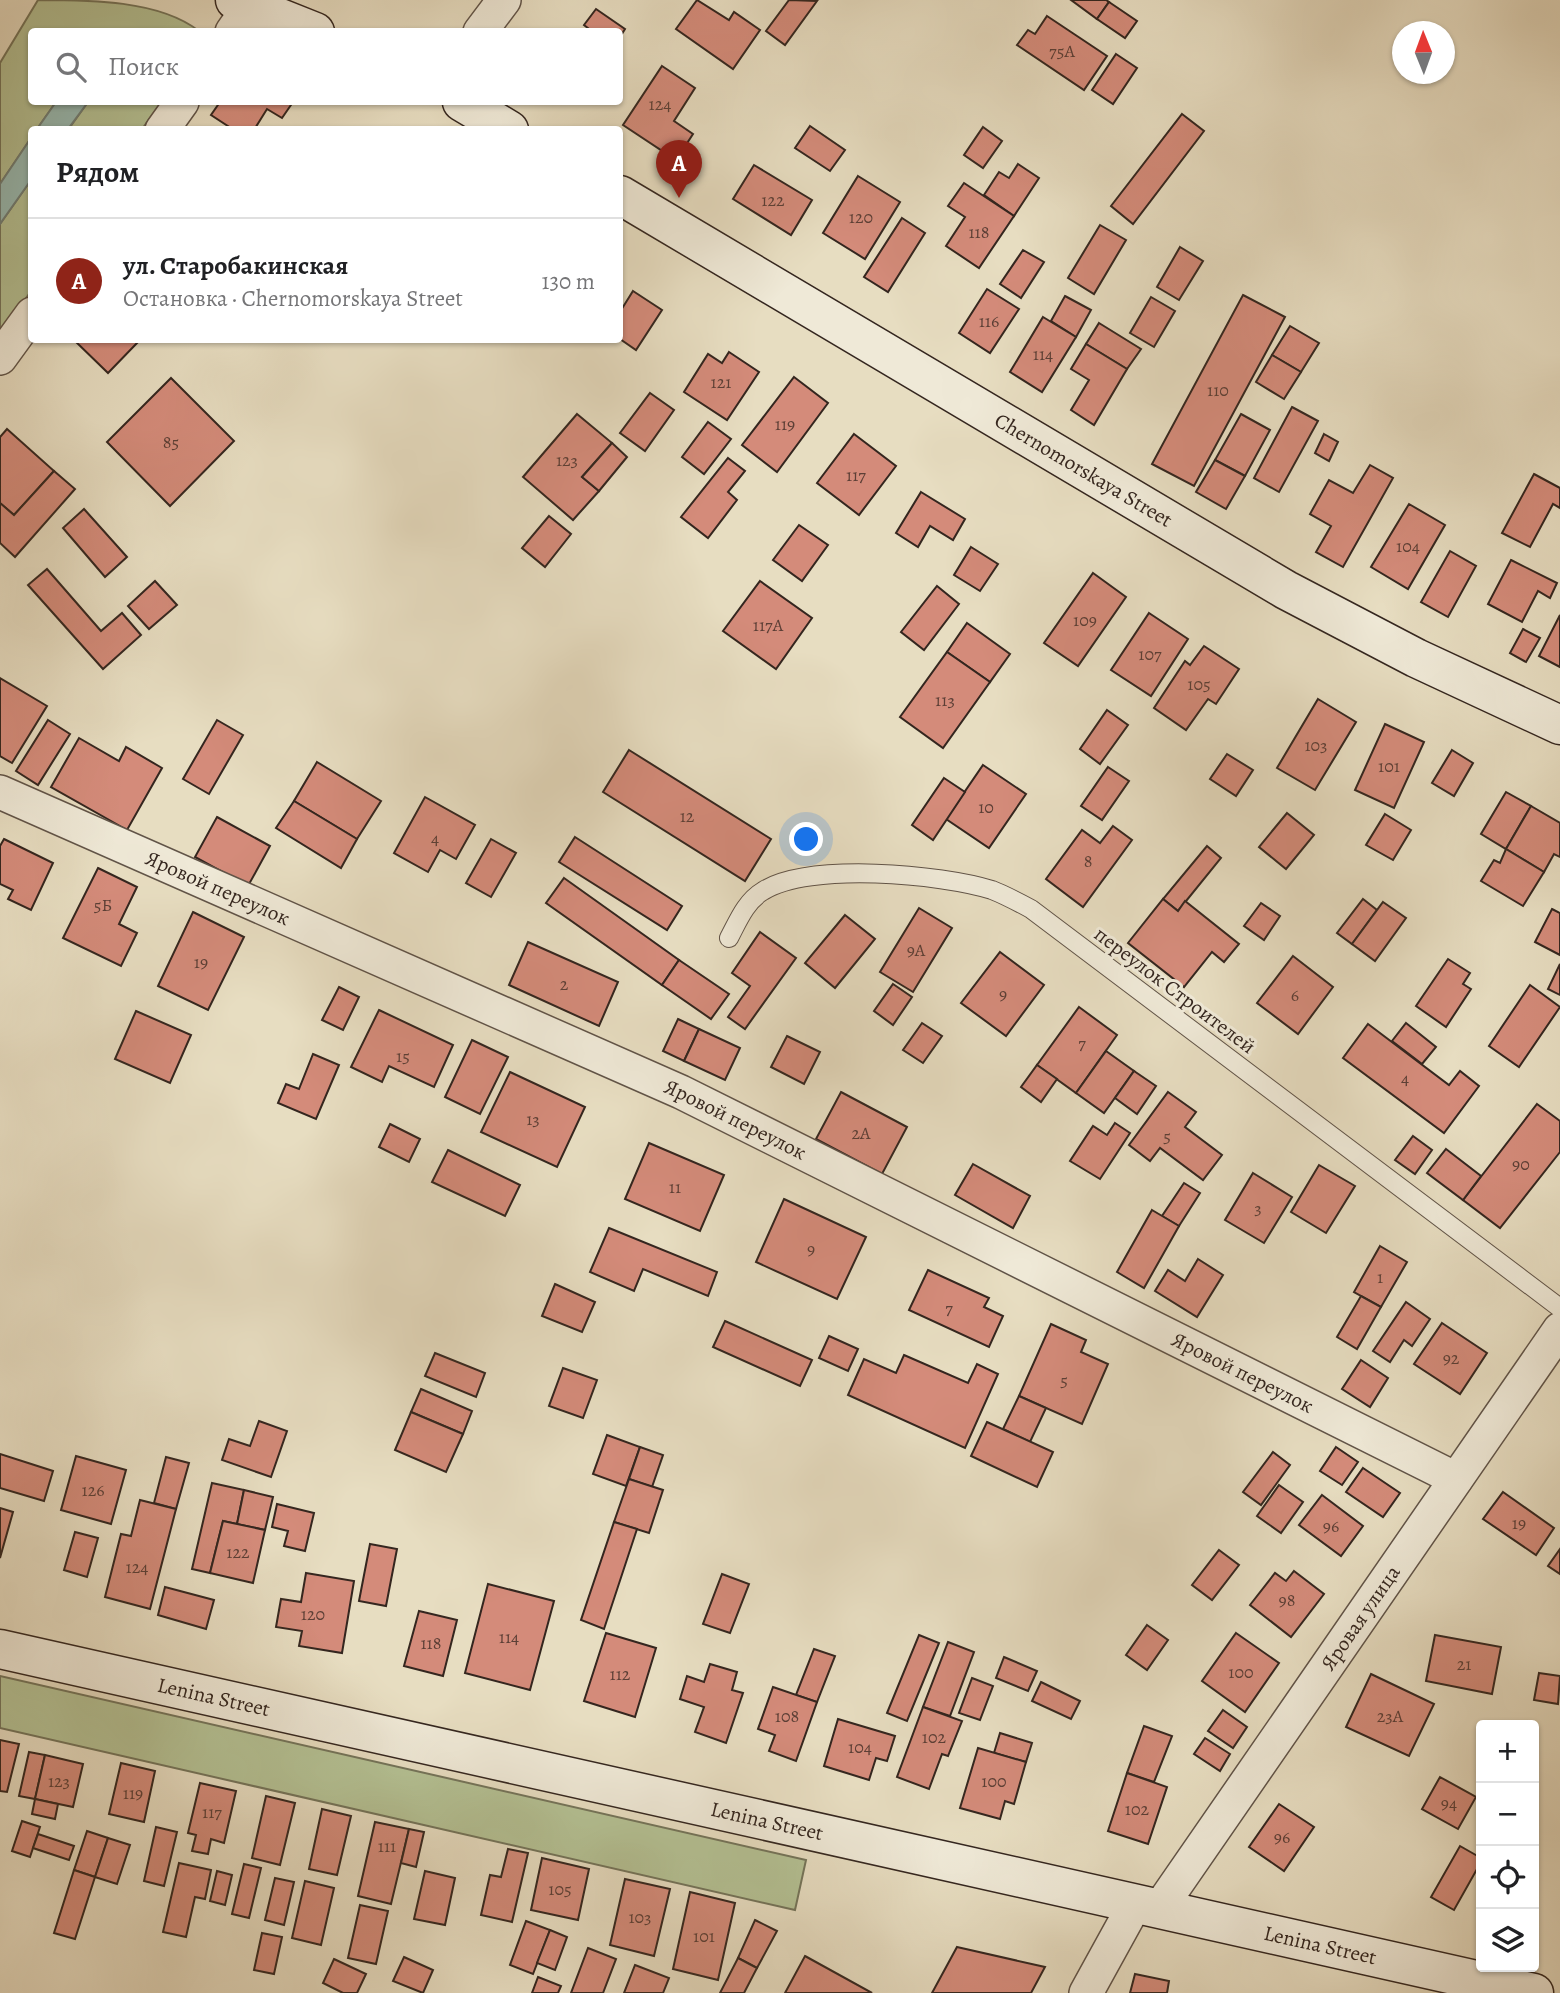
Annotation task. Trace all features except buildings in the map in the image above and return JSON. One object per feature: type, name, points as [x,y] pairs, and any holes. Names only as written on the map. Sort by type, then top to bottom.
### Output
[{"type":"main road","points":[[239,12],[301,28]]},
{"type":"main road","points":[[467,105],[502,126]]},
{"type":"main road","name":"Chernomorskaya Street","points":[[623,197],[1286,590],[1416,659],[1560,725]]},
{"type":"main road","name":"Lenina Street","points":[[0,1649],[1534,1993]]},
{"type":"street","points":[[483,28],[504,0]]},
{"type":"street","points":[[165,126],[180,105]]},
{"type":"street","points":[[0,358],[28,320]]},
{"type":"street","name":"Яровой переулок","points":[[0,792],[681,1092],[1456,1479]]},
{"type":"street","name":"Яровая улица","points":[[1086,1993],[1456,1479],[1560,1329]]},
{"type":"lane","name":"переулок Строителей","points":[[729,938],[749,902],[764,890],[789,881],[822,876],[857,874],[939,880],[991,890],[1012,899],[1053,926],[1560,1308]]},
{"type":"green space","points":[[38,0],[123,4],[164,13],[194,28],[28,28],[28,105],[54,105],[39,126],[28,126],[28,142],[0,184],[0,63]]},
{"type":"green space","points":[[86,105],[160,105],[144,126],[71,126]]},
{"type":"green space","points":[[28,184],[28,295],[0,336],[0,224]]},
{"type":"green space","points":[[0,1676],[806,1860],[795,1910],[0,1728]]},
{"type":"water","points":[[54,105],[86,105],[70,126],[39,126]]},
{"type":"water","points":[[28,142],[28,184],[0,224],[0,184]]},
{"type":"place","name":"ул. Старобакинская","points":[[679,198]]}]
